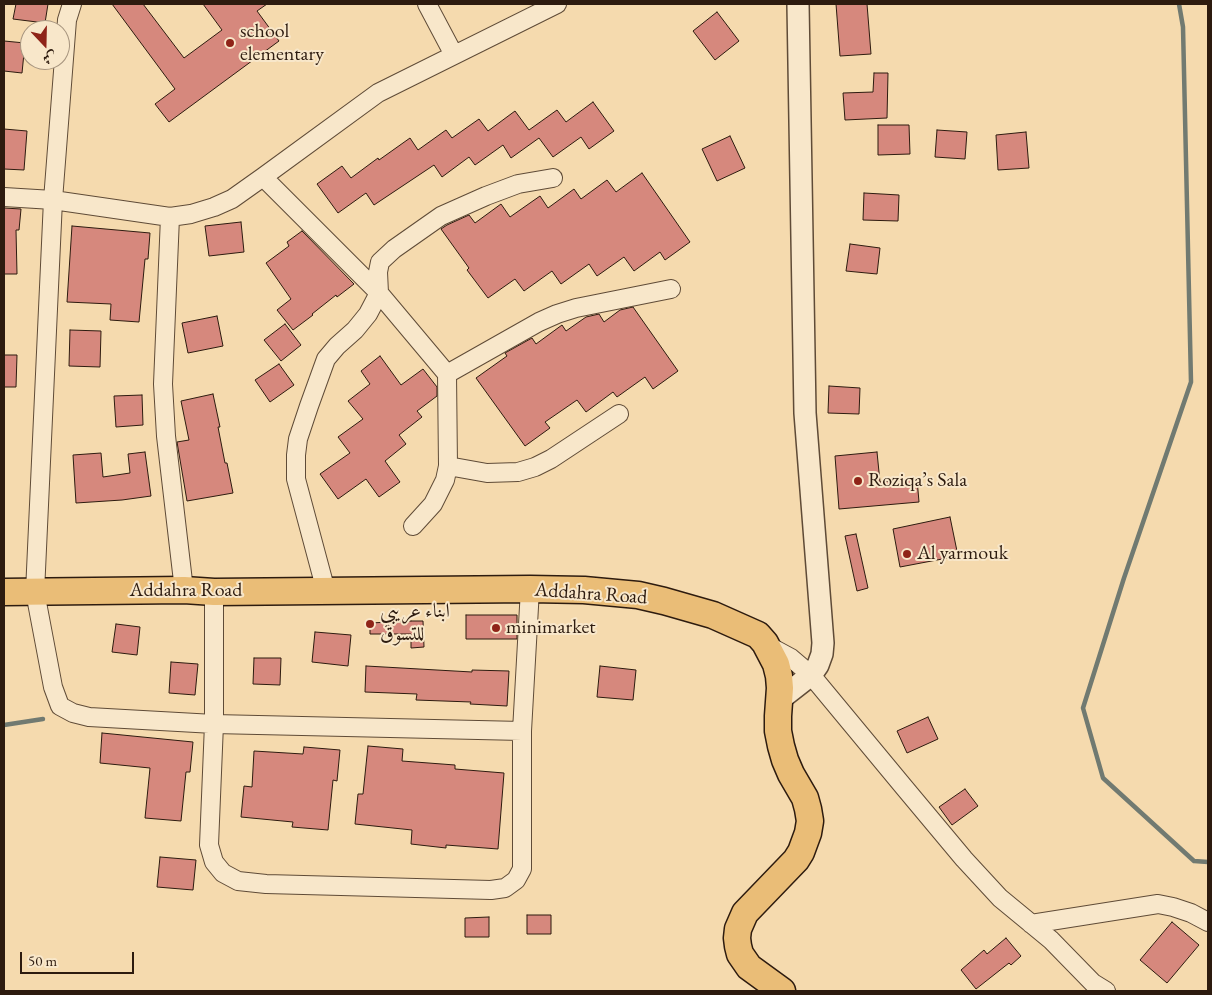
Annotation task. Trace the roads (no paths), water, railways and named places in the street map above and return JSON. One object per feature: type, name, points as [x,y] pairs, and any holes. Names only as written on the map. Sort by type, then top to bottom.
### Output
[{"type":"main road","name":"Addahra Road","points":[[4,592],[530,589],[611,592],[664,601],[713,615],[758,635],[765,643],[776,664],[780,688],[778,731],[785,760],[805,798],[809,815],[808,833],[796,860],[745,913],[738,929],[737,938],[740,954],[749,967],[782,991]]},
{"type":"street","points":[[72,4],[68,20],[53,200],[34,592],[53,688],[60,706],[72,713],[89,717],[214,724],[522,731]]},
{"type":"street","points":[[427,4],[454,55]]},
{"type":"street","points":[[4,197],[53,200],[170,217],[214,208],[232,199],[378,93],[557,4]]},
{"type":"street","points":[[779,700],[811,674],[818,665],[823,643],[805,413],[798,4]]},
{"type":"street","points":[[263,177],[379,293],[446,374],[448,466],[433,504],[413,526]]},
{"type":"street","points":[[326,591],[296,479],[296,455],[298,438],[308,406],[326,359],[368,314],[379,293],[378,272],[380,262],[394,249],[441,216],[518,184],[553,178]]},
{"type":"street","points":[[170,217],[163,384],[166,436],[184,590]]},
{"type":"street","points":[[446,374],[539,322],[557,314],[576,308],[671,289]]},
{"type":"street","points":[[448,466],[487,472],[518,472],[535,467],[551,460],[619,414]]},
{"type":"street","points":[[214,592],[214,724],[209,845],[214,862],[223,873],[238,880],[266,884],[491,890],[505,888],[516,880],[522,869],[522,731],[530,589]]},
{"type":"street","points":[[765,643],[791,658],[811,674],[964,859],[1000,898],[1051,940],[1093,983],[1106,991]]},
{"type":"street","points":[[1031,924],[1158,904],[1191,913],[1208,922]]},
{"type":"waterway","points":[[1179,4],[1183,27],[1191,382],[1124,578],[1083,708],[1103,778],[1194,861],[1208,862]]},
{"type":"waterway","points":[[4,725],[43,719]]},
{"type":"place","name":"school elementary","points":[[230,43]]},
{"type":"place","name":"Roziqa’s Sala","points":[[858,481]]},
{"type":"place","name":"Al yarmouk","points":[[907,554]]},
{"type":"place","name":"ابناء عريبي للتسوق","points":[[370,624]]},
{"type":"place","name":"minimarket","points":[[496,628]]}]
